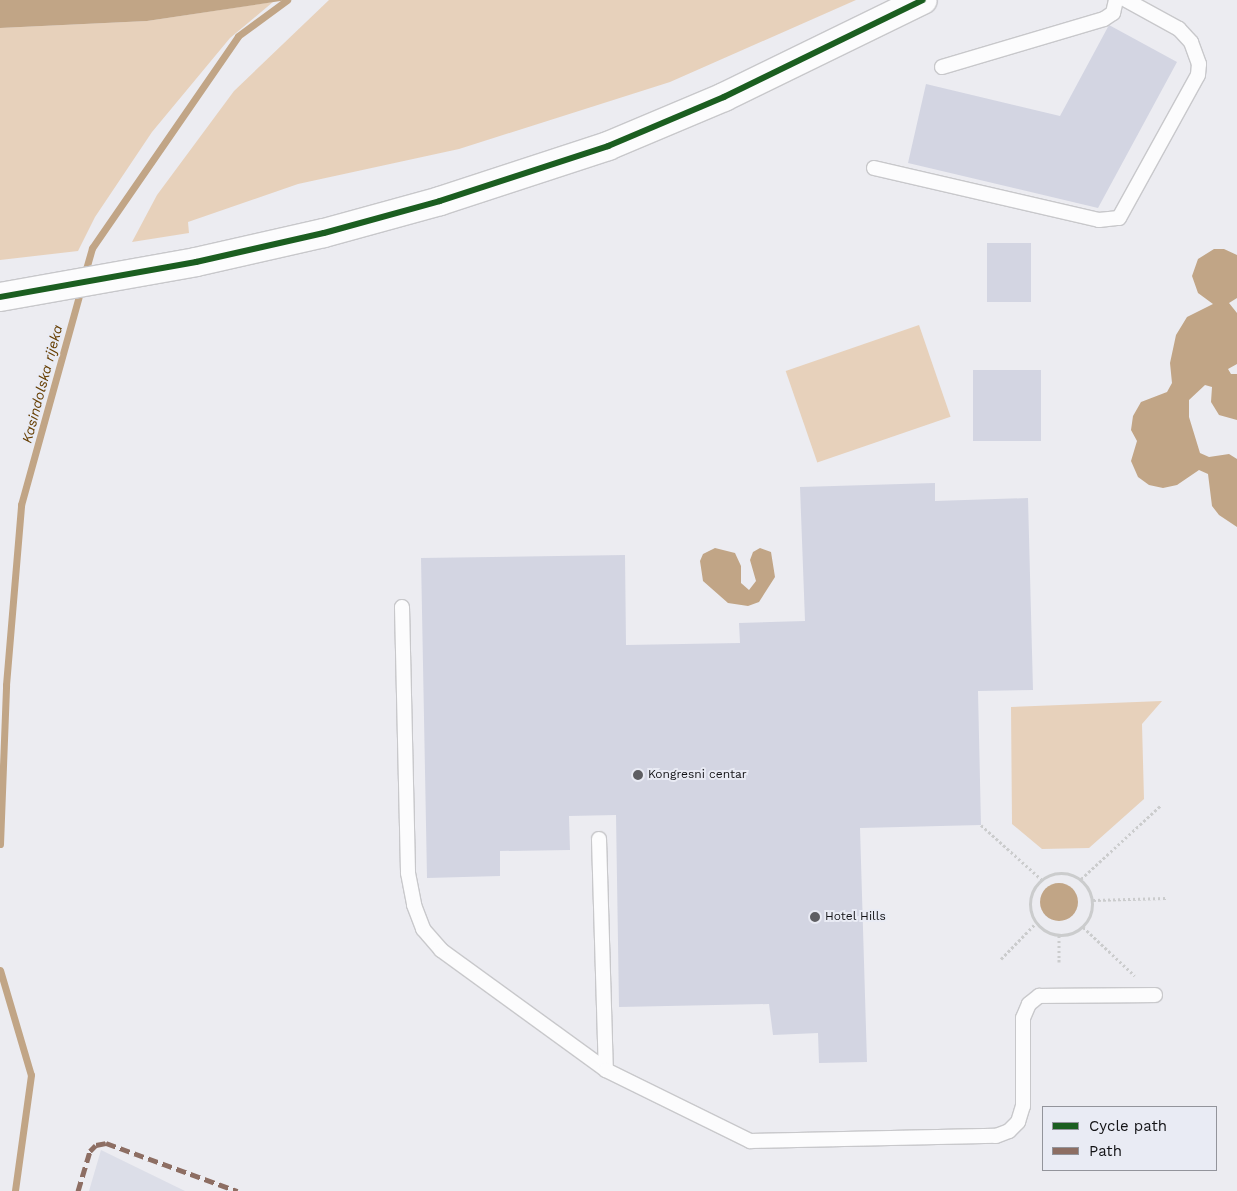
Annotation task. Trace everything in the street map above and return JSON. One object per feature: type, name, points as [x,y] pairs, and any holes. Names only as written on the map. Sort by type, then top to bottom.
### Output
[{"type":"street","points":[[5,296],[196,262],[324,233],[440,201],[608,146],[733,93],[923,0]]},
{"type":"lane","points":[[942,67],[1104,19],[1113,13],[1116,0]]},
{"type":"lane","points":[[874,168],[1099,220],[1119,218],[1198,75],[1199,64],[1190,42],[1179,29],[1126,0]]},
{"type":"lane","points":[[402,607],[408,873],[414,905],[423,929],[441,950],[606,1070],[750,1142],[996,1136],[1009,1131],[1018,1122],[1023,1106],[1023,1018],[1029,1004],[1040,996],[1155,995]]},
{"type":"lane","points":[[599,839],[606,1070]]},
{"type":"path","points":[[1081,879],[1160,806]]},
{"type":"path","points":[[982,825],[1041,879]]},
{"type":"path","points":[[1061,872],[1081,879],[1093,900],[1089,919],[1083,927],[1059,935],[1036,923],[1032,914],[1031,895],[1041,879],[1061,872]]},
{"type":"path","points":[[1093,900],[1166,898]]},
{"type":"path","points":[[1001,959],[1036,923]]},
{"type":"path","points":[[1083,927],[1155,995]]},
{"type":"path","points":[[1059,935],[1059,962]]},
{"type":"shaded area","points":[[0,0],[287,0],[147,21],[0,28]]},
{"type":"shaded area","points":[[329,0],[856,0],[670,82],[459,149],[298,184],[188,222],[189,233],[132,242],[157,195],[234,91]]},
{"type":"shaded area","points":[[273,2],[230,38],[152,132],[95,217],[78,251],[0,260],[0,28],[147,21]]},
{"type":"shaded area","points":[[1214,249],[1224,249],[1237,255],[1237,298],[1229,303],[1237,313],[1237,364],[1228,369],[1231,374],[1237,374],[1237,420],[1219,415],[1211,402],[1212,387],[1205,385],[1189,400],[1189,417],[1200,453],[1209,457],[1229,454],[1237,459],[1237,527],[1219,515],[1212,506],[1208,474],[1199,470],[1177,485],[1163,488],[1149,485],[1138,477],[1131,461],[1137,441],[1131,430],[1133,416],[1141,402],[1167,392],[1172,383],[1170,363],[1176,335],[1187,317],[1213,304],[1198,293],[1192,276],[1198,259]]},
{"type":"shaded area","points":[[919,325],[951,417],[817,463],[786,371]]},
{"type":"shaded area","points":[[715,548],[735,553],[741,566],[741,583],[749,590],[756,581],[750,560],[753,552],[760,548],[771,552],[775,577],[759,602],[748,606],[728,603],[703,581],[700,561],[703,554]]},
{"type":"shaded area","points":[[1162,701],[1142,724],[1144,799],[1089,848],[1042,849],[1012,824],[1011,707]]},
{"type":"shaded area","points":[[1059,883],[1072,889],[1078,902],[1072,915],[1059,921],[1046,915],[1040,902],[1046,889]]},
{"type":"shaded area","points":[[101,1150],[185,1191],[89,1191]]},
{"type":"building","points":[[1109,25],[1177,62],[1098,208],[908,163],[926,84],[1060,116]]},
{"type":"building","points":[[987,243],[1031,243],[1031,302],[987,302]]},
{"type":"building","points":[[973,370],[1041,370],[1041,441],[973,441]]},
{"type":"building","points":[[935,483],[935,501],[1028,498],[1033,690],[978,691],[981,825],[860,828],[867,1062],[819,1063],[818,1033],[773,1035],[769,1004],[619,1007],[616,815],[569,816],[570,850],[500,851],[500,876],[427,878],[421,558],[625,555],[626,645],[740,643],[739,623],[805,621],[800,487]]},
{"type":"waterway","name":"Kasindolska rijeka","points":[[84,276],[92,248],[238,36],[287,0]]},
{"type":"waterway","name":"Kasindolska rijeka","points":[[0,844],[6,685],[21,505],[81,288]]},
{"type":"waterway","name":"Kasindolska rijeka","points":[[0,970],[31,1075],[15,1191]]},
{"type":"marked path","points":[[78,1191],[90,1151],[96,1145],[106,1143],[237,1191]]},
{"type":"cycle path","points":[[0,297],[196,262],[324,233],[440,201],[608,146],[724,97],[923,0]]},
{"type":"place","name":"Kongresni centar","points":[[638,775]]},
{"type":"place","name":"Hotel Hills","points":[[815,917]]}]
